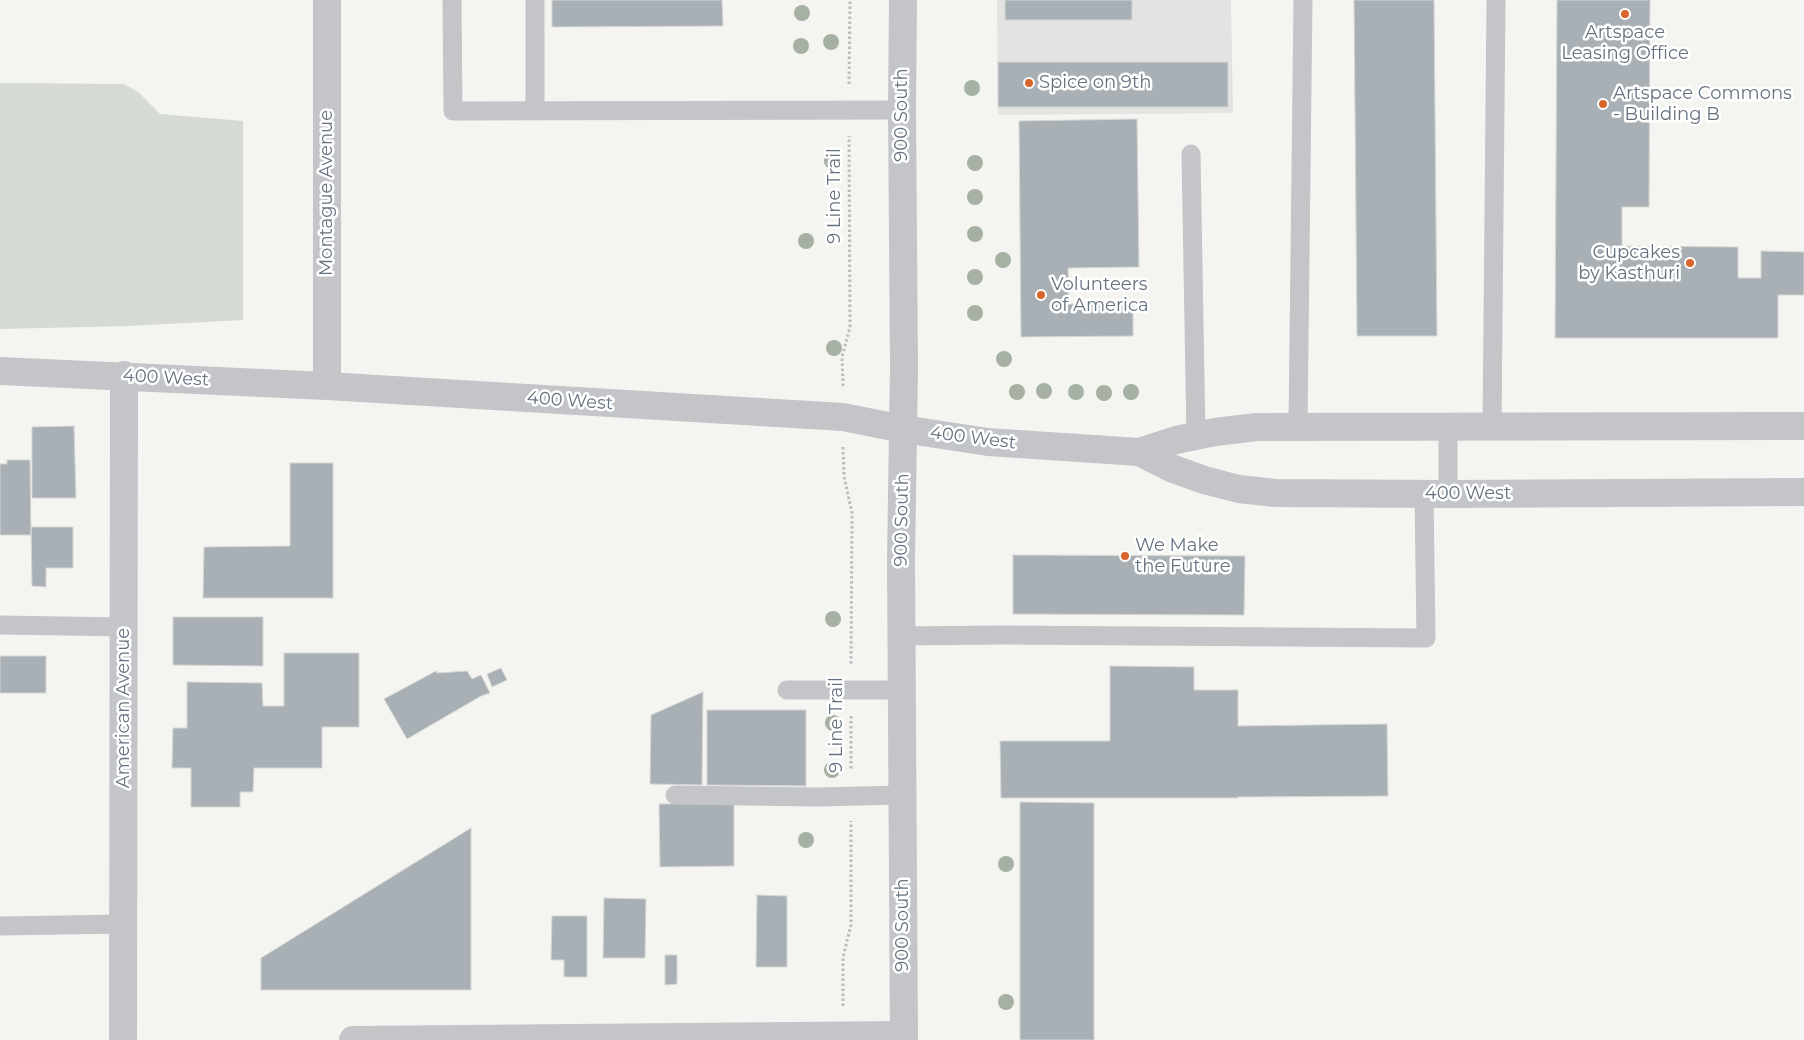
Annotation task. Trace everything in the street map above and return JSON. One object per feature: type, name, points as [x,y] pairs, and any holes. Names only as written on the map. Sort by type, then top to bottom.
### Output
[{"type":"street","name":"Montague Avenue","points":[[327,0],[327,386]]},
{"type":"street","name":"900 South","points":[[903,0],[901,636],[904,1038]]},
{"type":"street","name":"400 West","points":[[0,371],[327,386],[843,417],[903,429],[988,442],[1139,452],[1176,440],[1215,432],[1256,427],[1804,426]]},
{"type":"street","name":"American Avenue","points":[[123,1040],[124,376]]},
{"type":"street","name":"400 West","points":[[1139,452],[1171,468],[1204,480],[1275,494],[1804,492]]},
{"type":"street","points":[[353,1040],[904,1038]]},
{"type":"lane","points":[[452,0],[453,111],[902,110]]},
{"type":"lane","points":[[535,0],[535,111]]},
{"type":"lane","points":[[1298,427],[1303,0]]},
{"type":"lane","points":[[1492,427],[1496,0]]},
{"type":"lane","points":[[1191,154],[1196,436]]},
{"type":"lane","points":[[901,636],[1426,638],[1436,494],[1448,427]]},
{"type":"lane","points":[[2,625],[124,628]]},
{"type":"lane","points":[[787,690],[902,690]]},
{"type":"lane","points":[[675,795],[851,797],[902,795]]},
{"type":"lane","points":[[0,926],[124,924]]},
{"type":"path","name":"9 Line Trail","points":[[844,392],[842,357],[850,327],[850,0]]},
{"type":"path","name":"9 Line Trail","points":[[842,438],[844,476],[852,513],[851,925],[842,957],[844,1013]]},
{"type":"shaded area","points":[[997,0],[1231,0],[1233,113],[998,115]]},
{"type":"shaded area","points":[[0,83],[124,84],[138,92],[160,114],[243,121],[243,320],[129,326],[0,329]]},
{"type":"building","points":[[552,0],[722,0],[723,26],[552,27]]},
{"type":"building","points":[[1005,0],[1132,0],[1132,20],[1005,20]]},
{"type":"building","points":[[1354,0],[1434,0],[1437,336],[1357,336]]},
{"type":"building","name":"Artspace Commons - Building B","points":[[1557,0],[1650,0],[1649,207],[1622,207],[1622,246],[1738,247],[1738,278],[1761,278],[1761,251],[1804,252],[1804,295],[1778,295],[1778,338],[1555,338]]},
{"type":"building","points":[[998,62],[1228,62],[1228,107],[998,107]]},
{"type":"building","points":[[1137,119],[1139,267],[1068,268],[1069,304],[1133,303],[1133,336],[1021,337],[1019,121]]},
{"type":"building","points":[[74,426],[76,498],[32,498],[32,427]]},
{"type":"building","points":[[7,460],[30,460],[31,535],[0,535],[0,464],[7,464]]},
{"type":"building","points":[[290,463],[333,463],[333,598],[203,598],[204,547],[290,546]]},
{"type":"building","points":[[31,527],[73,527],[73,568],[46,568],[46,587],[32,586]]},
{"type":"building","points":[[1013,555],[1245,556],[1244,615],[1013,614]]},
{"type":"building","points":[[173,617],[263,617],[263,666],[173,665]]},
{"type":"building","points":[[284,653],[359,653],[359,727],[322,727],[322,768],[254,768],[253,792],[240,792],[240,807],[191,807],[191,768],[172,768],[173,728],[187,728],[187,682],[262,683],[263,706],[284,706]]},
{"type":"building","points":[[0,656],[46,656],[46,693],[0,693]]},
{"type":"building","points":[[1110,666],[1194,667],[1194,690],[1238,690],[1238,726],[1387,724],[1388,796],[1001,798],[1000,741],[1110,741]]},
{"type":"building","points":[[501,668],[507,680],[492,687],[487,674]]},
{"type":"building","points":[[436,671],[437,673],[467,671],[472,679],[481,675],[490,693],[481,696],[407,739],[384,699]]},
{"type":"building","points":[[703,692],[702,785],[650,784],[651,715]]},
{"type":"building","points":[[707,710],[806,710],[806,786],[707,785]]},
{"type":"building","points":[[1020,802],[1094,803],[1094,1040],[1020,1040]]},
{"type":"building","points":[[734,803],[734,866],[660,867],[659,804]]},
{"type":"building","points":[[471,828],[471,990],[261,990],[261,958]]},
{"type":"building","points":[[757,895],[787,896],[787,967],[756,967]]},
{"type":"building","points":[[604,898],[646,899],[645,958],[603,958]]},
{"type":"building","points":[[552,916],[587,916],[587,977],[564,977],[564,960],[551,960]]},
{"type":"building","points":[[665,955],[677,955],[677,984],[665,985]]},
{"type":"place","name":"Artspace Leasing Office","points":[[1625,14]]},
{"type":"place","name":"Spice on 9th","points":[[1029,83]]},
{"type":"place","name":"Artspace Commons - Building B","points":[[1603,104]]},
{"type":"place","name":"Cupcakes by Kasthuri","points":[[1690,263]]},
{"type":"place","name":"Volunteers of America","points":[[1041,295]]},
{"type":"place","name":"We Make the Future","points":[[1125,556]]}]
